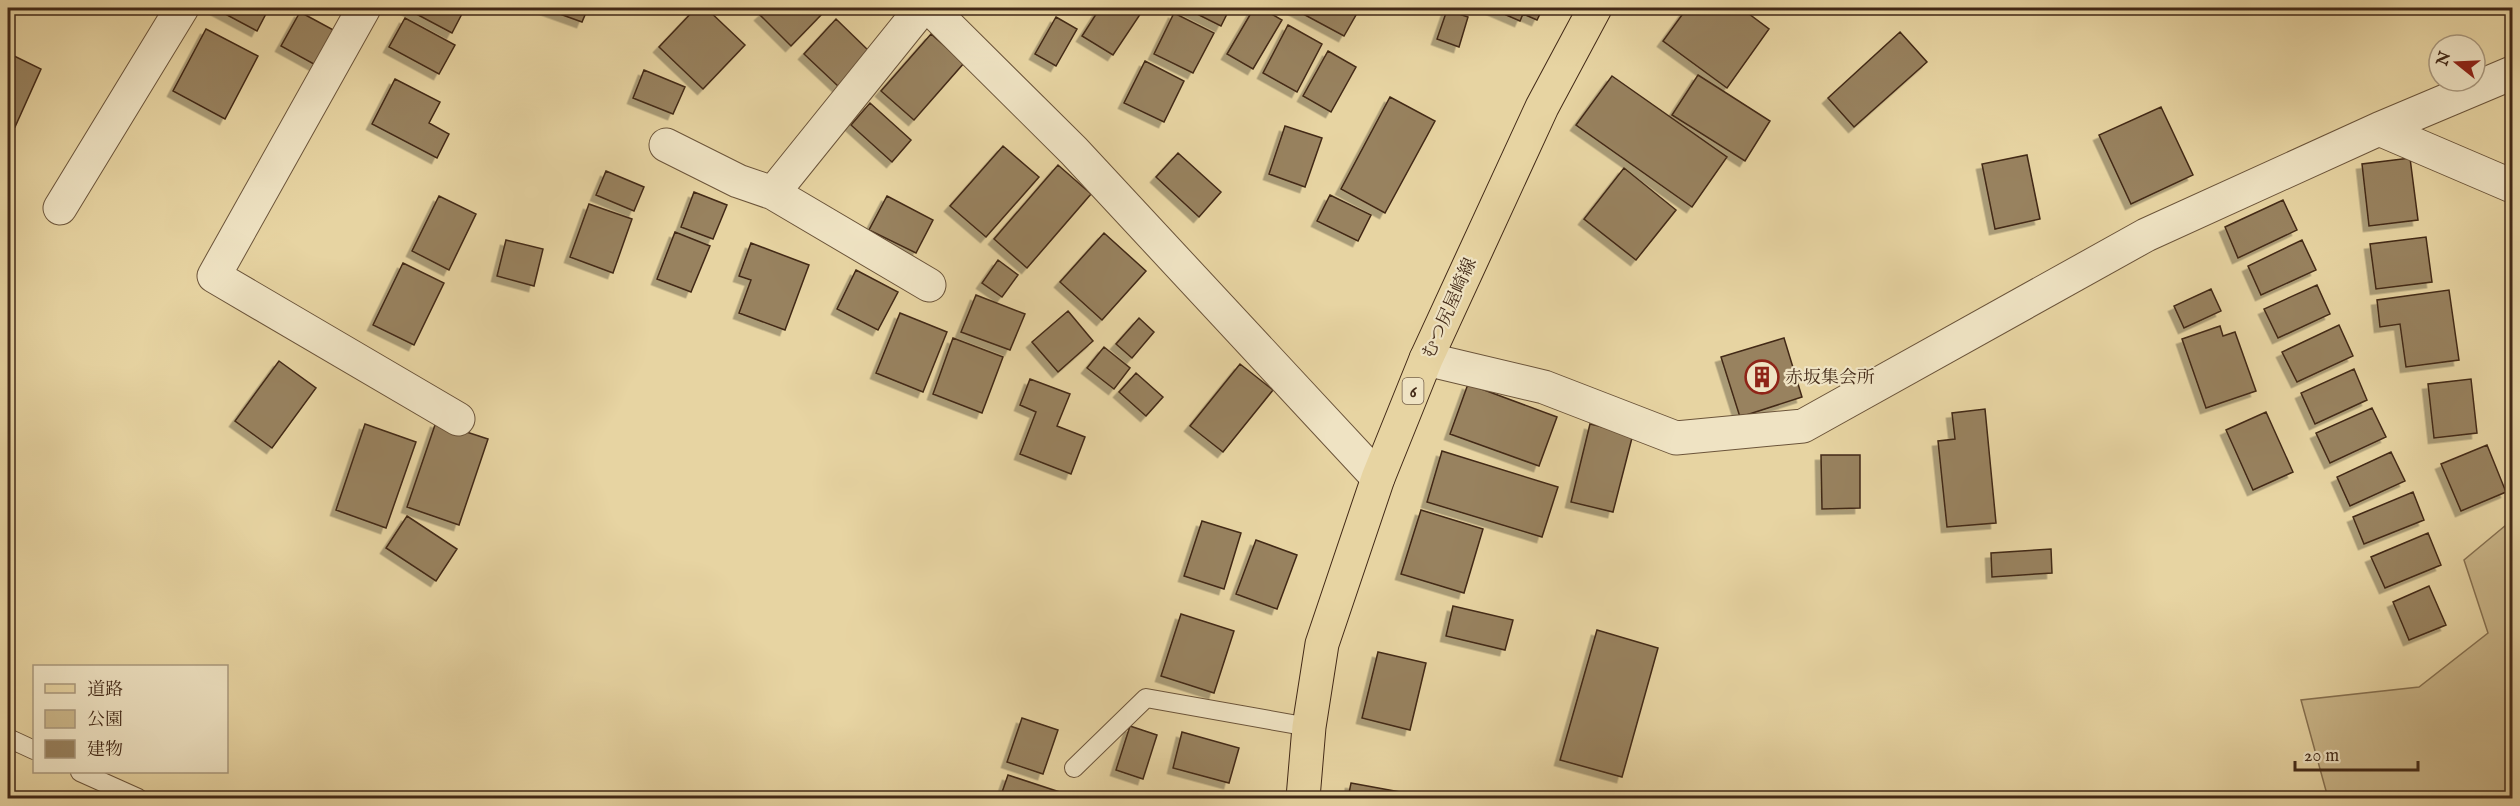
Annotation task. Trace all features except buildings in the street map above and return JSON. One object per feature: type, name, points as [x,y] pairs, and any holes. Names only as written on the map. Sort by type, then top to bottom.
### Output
[{"type":"main road","name":"むつ尻屋崎線","points":[[1303,798],[1309,727],[1323,644],[1378,478],[1426,359],[1542,107],[1595,8]]},
{"type":"street","points":[[60,208],[182,8]]},
{"type":"street","points":[[364,8],[214,276],[458,419]]},
{"type":"street","points":[[773,193],[921,8]]},
{"type":"street","points":[[930,8],[1074,150],[1378,478]]},
{"type":"street","points":[[1426,359],[1544,387],[1676,438],[1803,426],[2146,235],[2379,129],[2512,73]]},
{"type":"street","points":[[2379,129],[2512,186]]},
{"type":"street","points":[[666,145],[738,181],[773,193],[929,285]]},
{"type":"lane","points":[[1074,768],[1146,698],[1309,727]]},
{"type":"lane","points":[[8,738],[33,750]]},
{"type":"lane","points":[[84,773],[138,798]]},
{"type":"green space","points":[[2512,520],[2512,741],[2507,753],[2511,798],[2328,798],[2301,700],[2419,687],[2488,633],[2464,560]]},
{"type":"place","name":"赤坂集会所","points":[[1762,377]]}]
